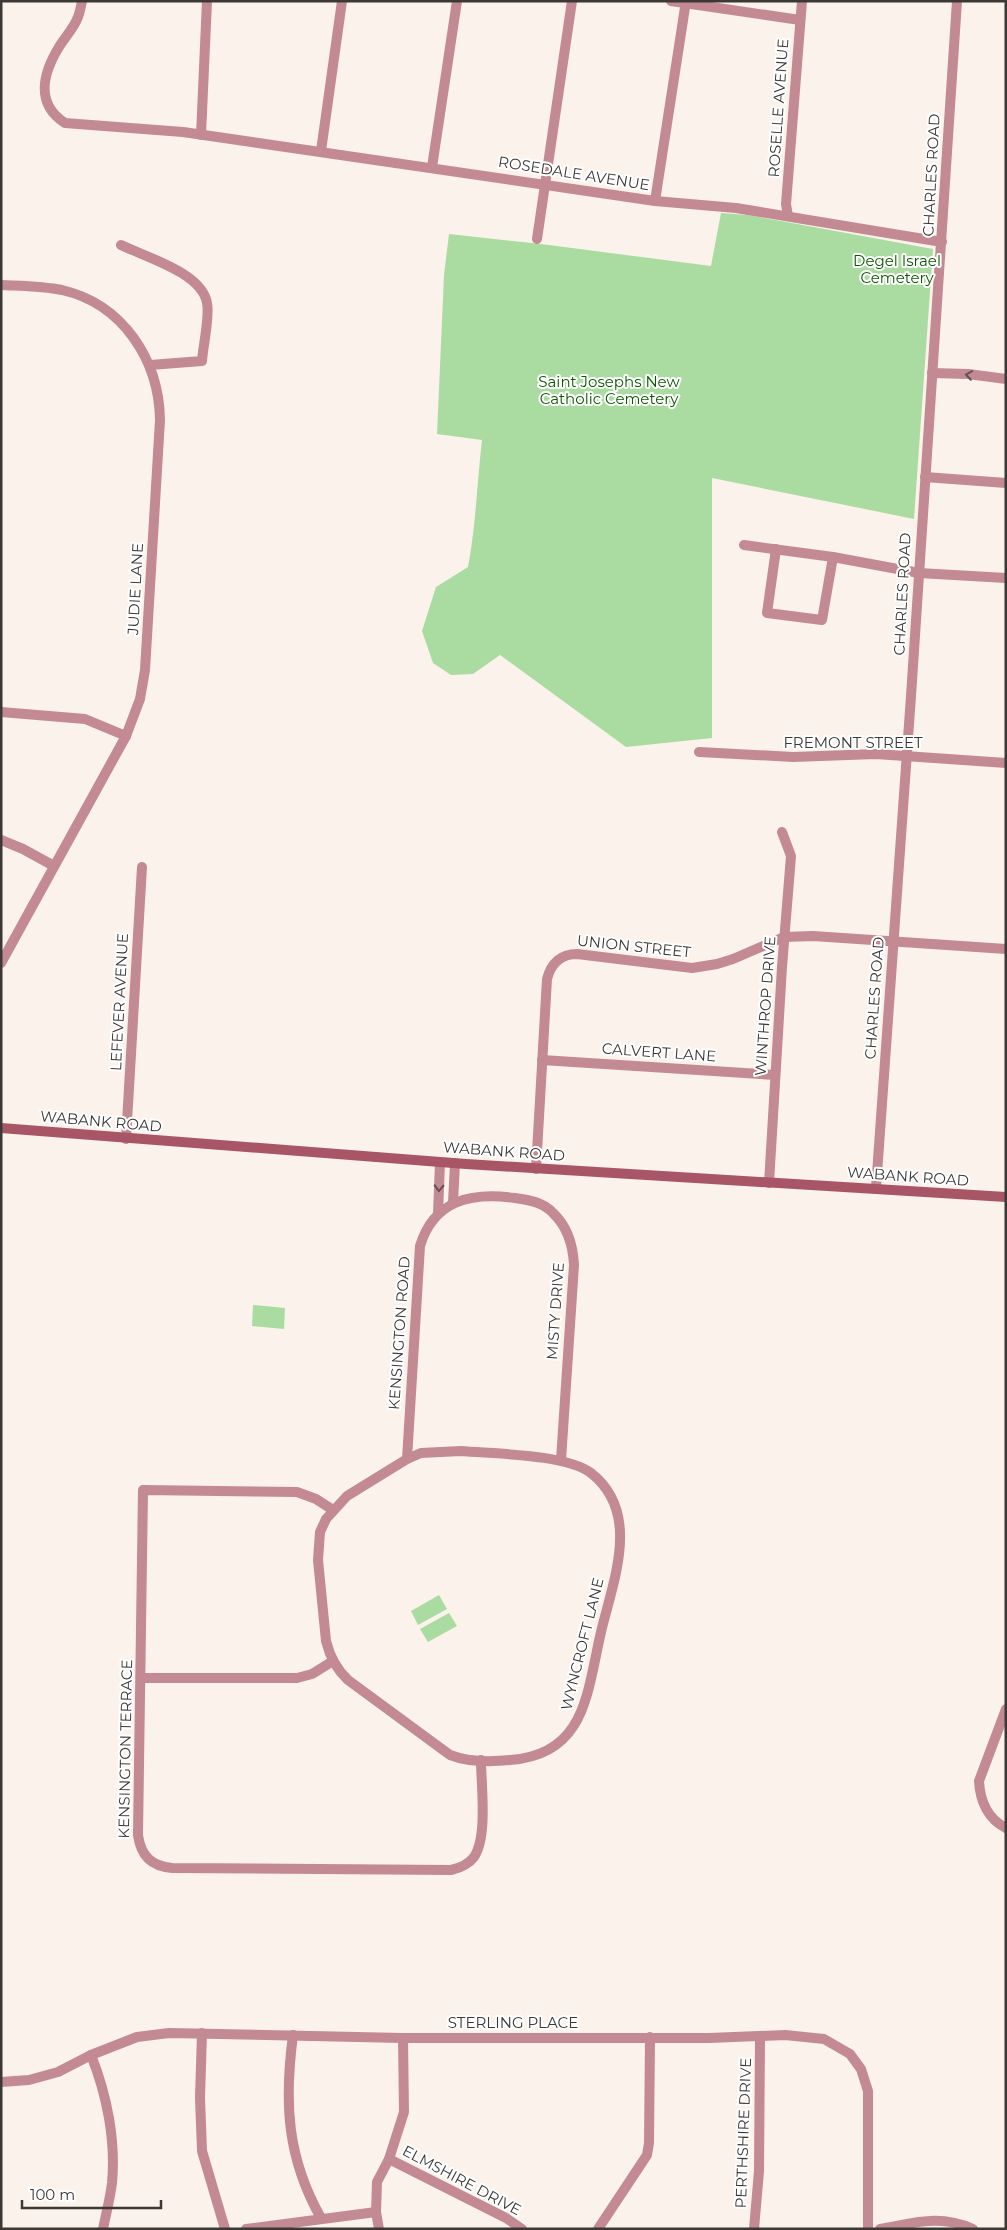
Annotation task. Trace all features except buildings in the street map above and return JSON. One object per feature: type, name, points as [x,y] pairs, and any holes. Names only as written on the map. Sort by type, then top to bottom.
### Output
[{"type":"street","name":"ROSEDALE AVENUE","points":[[82,1],[78,17],[60,46],[45,83],[47,105],[57,118],[65,123],[201,135],[321,151],[655,201],[736,208],[942,242]]},
{"type":"street","points":[[201,135],[207,1]]},
{"type":"street","points":[[321,151],[342,1]]},
{"type":"street","points":[[432,167],[457,1]]},
{"type":"street","points":[[536,238],[572,1]]},
{"type":"street","points":[[671,1],[800,20]]},
{"type":"street","name":"ROSELLE AVENUE","points":[[788,216],[786,204],[802,1]]},
{"type":"street","name":"CHARLES ROAD","points":[[876,1188],[957,1]]},
{"type":"street","points":[[655,201],[686,2]]},
{"type":"street","points":[[121,245],[190,277],[200,287],[207,304],[202,361],[150,365]]},
{"type":"street","name":"JUDIE LANE","points":[[1,285],[62,290],[93,302],[115,316],[141,347],[150,365],[156,382],[160,420],[146,670],[140,699],[126,736],[1,962]]},
{"type":"street","points":[[932,373],[968,374],[1006,379]]},
{"type":"street","points":[[925,477],[1006,483]]},
{"type":"street","points":[[744,545],[833,557],[919,572],[1006,578]]},
{"type":"street","points":[[776,550],[767,614],[822,620],[833,557]]},
{"type":"street","points":[[1,712],[85,719],[126,736]]},
{"type":"street","name":"FREMONT STREET","points":[[699,752],[793,757],[876,754],[906,755],[1006,763]]},
{"type":"street","name":"WINTHROP DRIVE","points":[[769,1183],[784,937],[791,856],[782,832]]},
{"type":"street","points":[[1,840],[23,849],[54,866]]},
{"type":"street","name":"LEFEVER AVENUE","points":[[126,1139],[142,867]]},
{"type":"street","name":"UNION STREET","points":[[536,1169],[547,979],[551,967],[563,956],[577,954],[702,968],[733,959],[784,937],[813,936],[1006,949]]},
{"type":"street","name":"CALVERT LANE","points":[[542,1060],[775,1075]]},
{"type":"street","name":"WABANK ROAD","points":[[1,1128],[536,1169],[1006,1197]]},
{"type":"street","points":[[438,1214],[440,1162]]},
{"type":"street","points":[[453,1203],[455,1163]]},
{"type":"street","name":"MISTY DRIVE","points":[[453,1203],[476,1196],[534,1201],[552,1211],[563,1224],[570,1240],[574,1265],[561,1460]]},
{"type":"street","name":"KENSINGTON ROAD","points":[[406,1459],[419,1253],[425,1232],[438,1214],[453,1203]]},
{"type":"street","name":"WYNCROFT LANE","points":[[462,1451],[561,1460],[578,1466],[599,1481],[613,1501],[621,1531],[613,1584],[581,1716],[563,1739],[544,1753],[521,1760],[458,1758],[450,1755],[348,1680],[337,1668],[326,1641],[318,1560],[320,1532],[333,1510],[347,1496],[406,1459],[421,1453],[462,1451]]},
{"type":"street","name":"KENSINGTON TERRACE","points":[[333,1510],[316,1499],[297,1492],[143,1490],[138,1836],[142,1853],[148,1860],[162,1867],[441,1870],[460,1868],[475,1856],[480,1840],[481,1760]]},
{"type":"street","points":[[141,1678],[298,1678],[312,1674],[333,1661]]},
{"type":"street","points":[[1006,1709],[979,1781],[983,1805],[998,1824],[1006,1828]]},
{"type":"street","points":[[202,2033],[200,2098],[202,2151],[226,2229]]},
{"type":"street","name":"STERLING PLACE","points":[[1,2082],[29,2080],[58,2072],[92,2055],[137,2037],[153,2034],[202,2033],[403,2038],[760,2037],[785,2035],[824,2039],[850,2054],[861,2069],[868,2091],[868,2229]]},
{"type":"street","points":[[293,2035],[289,2122],[300,2172],[309,2197],[321,2218]]},
{"type":"street","points":[[598,2229],[647,2155],[649,2143],[650,2037]]},
{"type":"street","name":"PERTHSHIRE DRIVE","points":[[754,2229],[759,2171],[760,2037]]},
{"type":"street","points":[[379,2229],[376,2212],[377,2182],[389,2159],[404,2112],[403,2038]]},
{"type":"street","points":[[92,2055],[107,2104],[112,2163],[112,2183],[103,2229]]},
{"type":"street","name":"ELMSHIRE DRIVE","points":[[389,2159],[506,2218],[522,2229]]},
{"type":"street","points":[[246,2229],[376,2212]]},
{"type":"street","points":[[880,2229],[934,2219],[948,2220],[973,2229]]},
{"type":"green space","name":"Saint Josephs New Catholic Cemetery","points":[[721,213],[748,215],[933,249],[914,519],[712,478],[712,738],[626,747],[500,655],[473,674],[451,675],[433,663],[422,631],[436,587],[468,567],[475,519],[482,440],[437,434],[444,275],[449,234],[711,266]]},
{"type":"green space","points":[[253,1305],[285,1308],[284,1329],[252,1326]]},
{"type":"green space","points":[[439,1595],[447,1609],[418,1625],[411,1611]]},
{"type":"green space","points":[[449,1613],[457,1626],[428,1642],[420,1629]]},
{"type":"park label","name":"Degel Israel Cemetery","points":[[897,268]]}]
